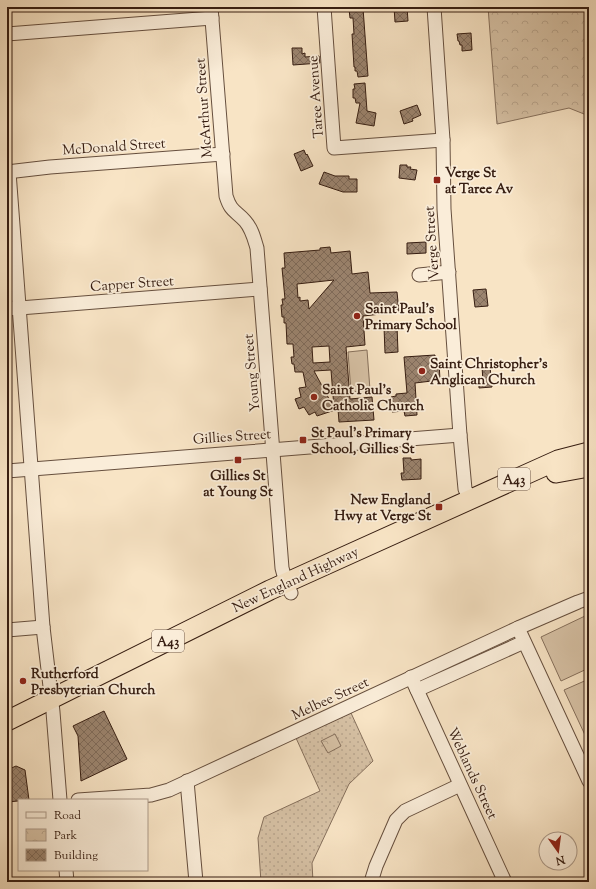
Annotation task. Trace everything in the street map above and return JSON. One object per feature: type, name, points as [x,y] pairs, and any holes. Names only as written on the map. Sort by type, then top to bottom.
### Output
[{"type":"highway","name":"New England Highway","points":[[7,733],[52,705],[470,499],[558,460],[589,452]]},
{"type":"highway","name":"New England Highway","points":[[288,588],[529,483],[554,474],[589,467]]},
{"type":"highway","name":"New England Highway","points":[[7,721],[52,705]]},
{"type":"street","name":"Taree Avenue","points":[[324,7],[334,148],[444,140]]},
{"type":"street","name":"Verge Street","points":[[434,7],[444,140],[444,209],[460,435],[464,482],[470,499]]},
{"type":"street","points":[[7,34],[212,12]]},
{"type":"street","name":"McArthur Street","points":[[212,12],[226,196],[229,207]]},
{"type":"street","name":"McDonald Street","points":[[8,172],[50,167],[223,154]]},
{"type":"street","points":[[8,172],[13,308],[32,469],[43,627],[52,705],[60,799]]},
{"type":"street","name":"Young Street","points":[[229,207],[245,222],[252,232],[257,248],[282,568],[288,588]]},
{"type":"street","points":[[419,275],[449,272]]},
{"type":"street","name":"Capper Street","points":[[13,308],[260,289]]},
{"type":"street","name":"Gillies Street","points":[[7,470],[460,435]]},
{"type":"street","name":"Melbee Street","points":[[92,799],[150,795],[169,790],[518,628],[589,598]]},
{"type":"street","points":[[7,630],[43,627]]},
{"type":"street","points":[[518,628],[589,780]]},
{"type":"street","points":[[417,690],[524,642]]},
{"type":"street","name":"Weblands Street","points":[[411,677],[505,882]]},
{"type":"street","points":[[188,781],[196,882]]},
{"type":"street","points":[[371,882],[376,866],[396,820],[400,815],[405,811],[460,785]]},
{"type":"street","points":[[66,871],[67,882]]},
{"type":"green space","points":[[488,7],[589,7],[589,116],[569,108],[497,124]]},
{"type":"green space","points":[[367,350],[370,390],[351,392],[348,352]]},
{"type":"green space","points":[[585,616],[589,625],[589,668],[561,681],[541,637]]},
{"type":"green space","points":[[589,679],[589,733],[585,735],[564,690]]},
{"type":"green space","points":[[351,713],[373,761],[349,784],[312,863],[313,882],[261,882],[258,838],[264,817],[320,791],[296,738]]},
{"type":"green space","points":[[335,734],[341,746],[328,753],[321,741]]},
{"type":"building","points":[[394,7],[407,7],[408,21],[395,22]]},
{"type":"building","points":[[363,8],[368,76],[358,77],[357,71],[355,71],[354,67],[352,34],[354,34],[353,18],[350,18],[349,9]]},
{"type":"building","points":[[471,33],[472,50],[462,51],[462,45],[460,45],[458,41],[457,34]]},
{"type":"building","points":[[292,48],[302,48],[302,54],[305,53],[305,57],[319,56],[320,63],[293,65]]},
{"type":"building","points":[[365,83],[367,111],[376,113],[374,126],[356,123],[360,103],[356,103],[355,98],[353,98],[353,89],[355,89],[354,84]]},
{"type":"building","points":[[417,105],[421,115],[412,119],[413,121],[404,124],[400,111]]},
{"type":"building","points":[[304,150],[313,166],[301,171],[294,154]]},
{"type":"building","points":[[400,165],[407,165],[407,167],[411,167],[410,169],[417,170],[415,180],[399,178]]},
{"type":"building","points":[[324,172],[335,176],[349,176],[349,179],[357,179],[357,192],[343,192],[319,184]]},
{"type":"building","points":[[426,242],[426,253],[407,254],[407,243]]},
{"type":"building","points":[[330,247],[331,253],[350,251],[352,274],[368,272],[370,293],[397,292],[399,312],[363,316],[365,345],[346,347],[350,399],[372,397],[374,420],[339,422],[338,409],[317,416],[315,412],[309,415],[304,407],[299,409],[295,399],[301,397],[299,388],[306,387],[303,372],[295,372],[294,364],[292,364],[291,357],[294,357],[293,344],[287,344],[286,323],[284,323],[284,317],[282,317],[282,299],[285,299],[282,268],[285,268],[284,253],[320,250],[320,248]],"holes":[[[334,280],[309,309],[308,300],[300,301],[300,297],[298,298],[297,284]],[[329,346],[330,362],[313,363],[312,347]],[[331,370],[334,408],[314,371]]]},
{"type":"building","points":[[486,289],[488,306],[475,307],[473,290]]},
{"type":"building","points":[[397,326],[398,352],[385,353],[384,327]]},
{"type":"building","points":[[435,355],[435,362],[439,362],[440,380],[415,383],[417,415],[405,416],[404,411],[392,412],[391,397],[396,396],[396,394],[407,393],[404,357]]},
{"type":"building","points":[[482,367],[490,367],[492,387],[479,388],[479,381],[483,381]]},
{"type":"building","points":[[403,458],[411,458],[411,460],[421,459],[421,479],[402,480],[401,473],[404,473]]},
{"type":"building","points":[[104,711],[127,759],[81,781],[78,736],[73,726]]},
{"type":"building","points":[[16,766],[25,770],[29,799],[18,799],[18,801],[7,802],[7,770]]},
{"type":"place","name":"Verge St at Taree Av","points":[[437,180]]},
{"type":"place","name":"Saint Paul's Primary School","points":[[357,316]]},
{"type":"place","name":"Saint Christopher's Anglican Church","points":[[422,371]]},
{"type":"place","name":"Saint Paul's Catholic Church","points":[[314,397]]},
{"type":"place","name":"St Paul's Primary School, Gillies St","points":[[303,440]]},
{"type":"place","name":"Gillies St at Young St","points":[[238,460]]},
{"type":"place","name":"New England Hwy at Verge St","points":[[439,507]]},
{"type":"place","name":"Rutherford Presbyterian Church","points":[[23,681]]}]
